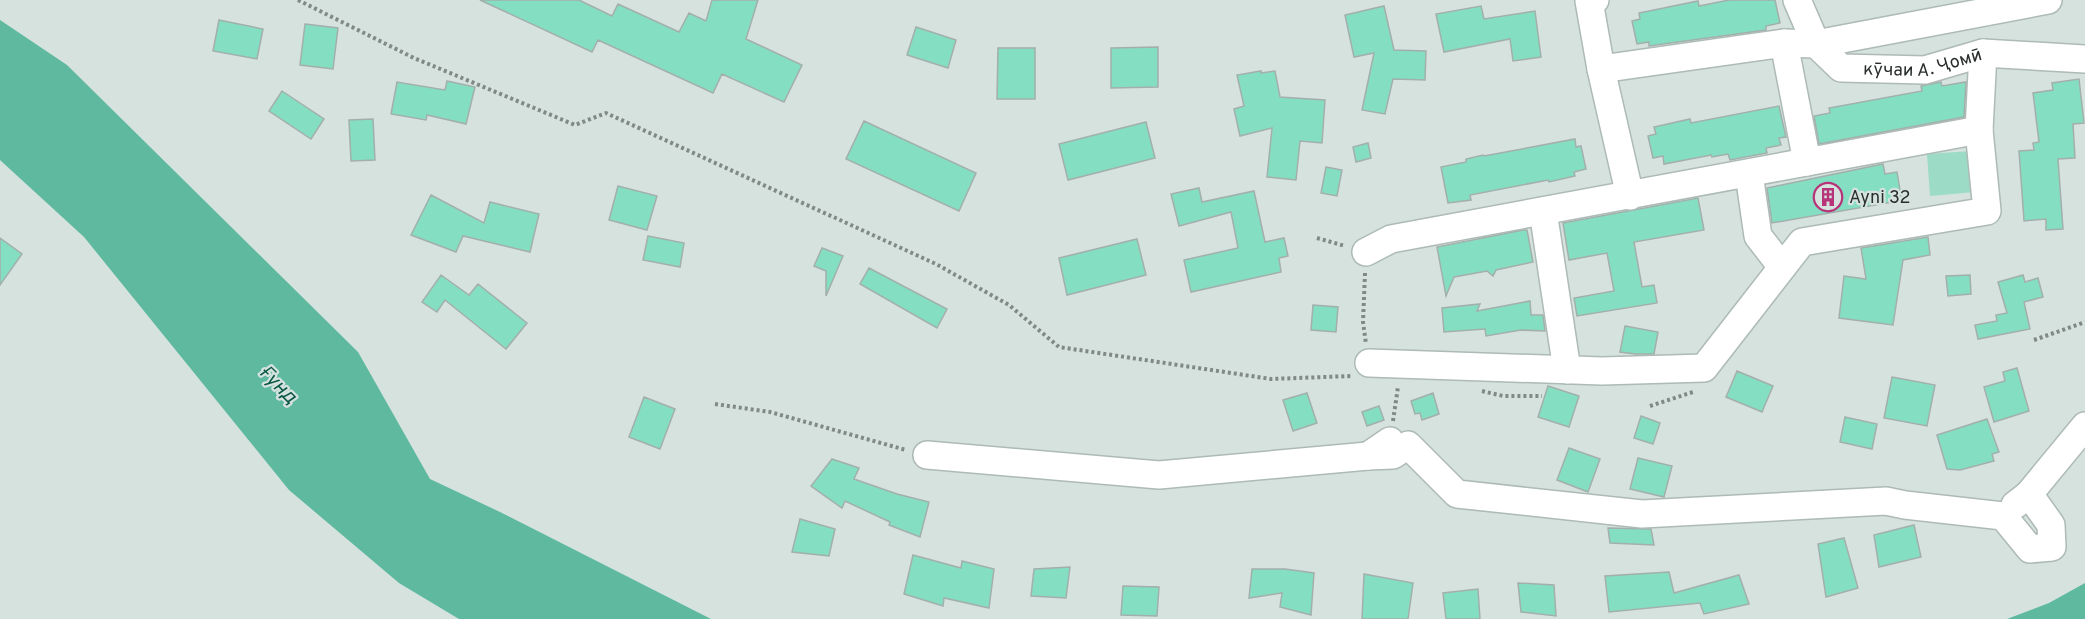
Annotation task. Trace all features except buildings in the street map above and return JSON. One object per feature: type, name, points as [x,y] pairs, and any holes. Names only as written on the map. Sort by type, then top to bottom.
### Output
[{"type":"street","points":[[1594,0],[1589,1],[1601,69],[1630,196]]},
{"type":"street","name":"кӯчаи А. Ҷомӣ","points":[[1797,0],[1816,44],[1841,68],[1925,70],[1983,53],[2085,60]]},
{"type":"street","points":[[1601,69],[1784,43],[1816,44],[2048,0]]},
{"type":"street","points":[[1784,43],[1807,162]]},
{"type":"street","points":[[1364,369],[1602,371],[1704,368],[1802,242],[1987,211],[1979,130],[1983,53]]},
{"type":"street","points":[[1366,252],[1391,239],[1979,130]]},
{"type":"street","points":[[1749,174],[1758,236],[1782,267]]},
{"type":"street","points":[[1544,211],[1567,370]]},
{"type":"street","points":[[2003,516],[2029,494],[2085,426]]},
{"type":"street","points":[[927,455],[1159,475],[1379,448],[1393,455],[1408,445],[1457,494],[1642,514],[1886,501],[2003,516],[2030,549],[2052,548],[2051,525],[2029,494]]},
{"type":"path","points":[[298,0],[414,58],[575,125],[606,113],[670,142],[936,264],[1010,305],[1059,347],[1271,379],[1364,369]]},
{"type":"path","points":[[1317,238],[1366,252]]},
{"type":"path","points":[[2034,340],[2085,322]]},
{"type":"path","points":[[1379,448],[1399,383]]},
{"type":"path","points":[[715,404],[770,412],[927,455]]},
{"type":"shaded area","points":[[1972,151],[1975,192],[1930,196],[1927,154]]},
{"type":"water","name":"Ғунд","points":[[0,20],[67,65],[358,352],[430,479],[711,619],[459,619],[399,583],[289,490],[84,237],[0,160]]},
{"type":"water","points":[[2085,583],[2085,619],[2007,619],[2049,603]]},
{"type":"place","name":"Ayni 32","points":[[1828,197]]}]
